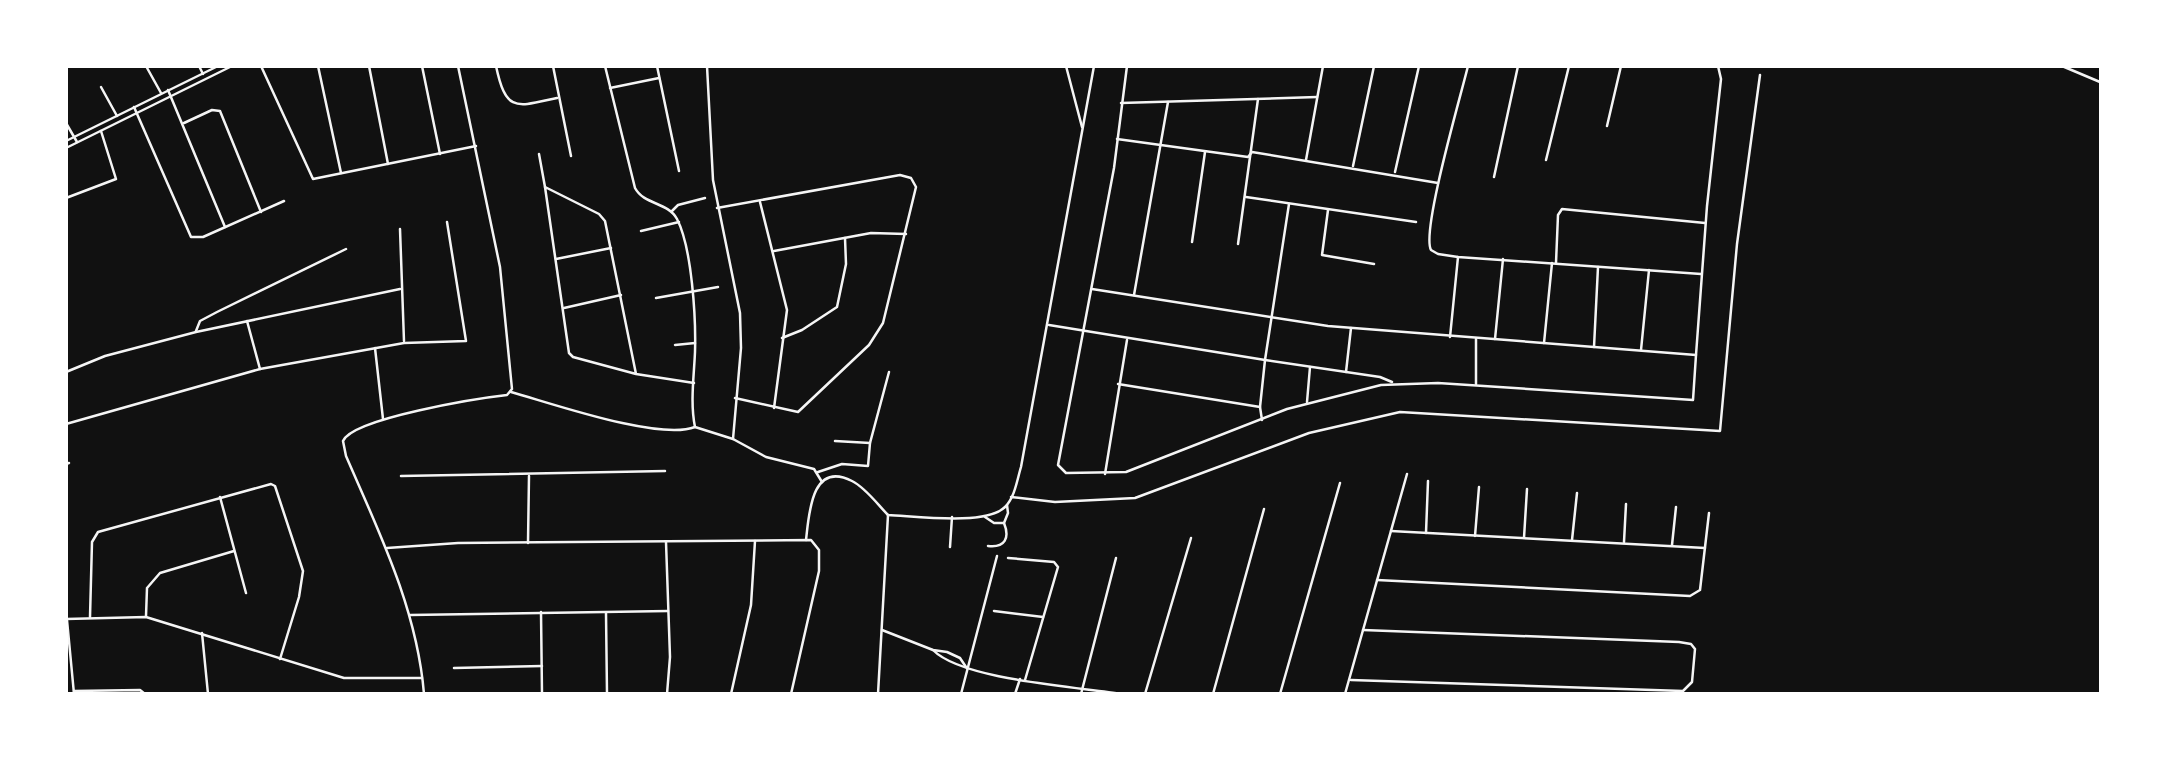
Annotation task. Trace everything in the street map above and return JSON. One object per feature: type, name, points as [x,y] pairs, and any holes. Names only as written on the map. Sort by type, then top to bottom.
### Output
[{"type":"street","points":[[146,66],[160,93]]},
{"type":"street","points":[[199,66],[203,74]]},
{"type":"street","points":[[66,148],[101,130],[160,93],[218,66]]},
{"type":"street","points":[[66,141],[232,66]]},
{"type":"street","points":[[261,66],[310,177],[317,180],[476,146]]},
{"type":"street","points":[[318,66],[341,174]]},
{"type":"street","points":[[369,66],[388,164]]},
{"type":"street","points":[[422,66],[440,154]]},
{"type":"street","points":[[458,66],[500,267],[511,392]]},
{"type":"street","points":[[496,66],[501,90],[510,102],[526,105],[558,98]]},
{"type":"street","points":[[553,66],[570,156]]},
{"type":"street","points":[[605,66],[635,188],[645,199],[672,211],[678,222],[692,292],[695,427]]},
{"type":"street","points":[[657,66],[679,171]]},
{"type":"street","points":[[707,66],[717,208],[740,313],[741,348],[733,439]]},
{"type":"street","points":[[1066,66],[1083,131]]},
{"type":"street","points":[[806,540],[810,501],[822,482],[840,478],[852,481],[888,515],[985,517],[999,512],[1007,505],[1021,467],[1049,326],[1094,66]]},
{"type":"street","points":[[1126,66],[1117,139],[1092,289],[1058,465],[1066,473],[1126,472],[1307,403],[1395,384],[1476,386],[1693,400],[1705,223],[1721,79],[1717,66]]},
{"type":"street","points":[[1306,160],[1323,66]]},
{"type":"street","points":[[1353,166],[1374,66]]},
{"type":"street","points":[[1394,173],[1419,66]]},
{"type":"street","points":[[1468,66],[1438,183],[1428,246],[1438,254],[1458,257],[1701,274]]},
{"type":"street","points":[[1494,177],[1518,66]]},
{"type":"street","points":[[1546,160],[1569,66]]},
{"type":"street","points":[[1607,126],[1621,66]]},
{"type":"street","points":[[2062,66],[2101,82]]},
{"type":"street","points":[[1011,497],[1048,502],[1135,498],[1309,433],[1400,412],[1720,432],[1737,244],[1760,75]]},
{"type":"street","points":[[610,88],[659,78]]},
{"type":"street","points":[[101,87],[117,116]]},
{"type":"street","points":[[168,90],[225,228]]},
{"type":"street","points":[[1121,103],[1317,97]]},
{"type":"street","points":[[1238,244],[1258,99]]},
{"type":"street","points":[[1134,295],[1168,102]]},
{"type":"street","points":[[135,109],[191,237],[203,237],[284,201]]},
{"type":"street","points":[[183,123],[212,110],[220,111],[261,212]]},
{"type":"street","points":[[66,123],[77,142]]},
{"type":"street","points":[[66,198],[116,178],[99,125]]},
{"type":"street","points":[[1117,139],[1248,158],[1252,152]]},
{"type":"street","points":[[1192,242],[1205,152]]},
{"type":"street","points":[[1252,152],[1353,166],[1438,183]]},
{"type":"street","points":[[539,154],[568,347],[573,357],[636,373],[694,383]]},
{"type":"street","points":[[717,208],[906,175],[916,187],[889,311],[878,334],[803,410],[792,412],[736,398]]},
{"type":"street","points":[[545,187],[603,217],[636,373]]},
{"type":"street","points":[[1246,197],[1416,222]]},
{"type":"street","points":[[672,211],[678,205],[705,198]]},
{"type":"street","points":[[760,201],[787,310],[774,408]]},
{"type":"street","points":[[1262,420],[1260,407],[1265,360],[1289,204]]},
{"type":"street","points":[[1544,344],[1558,215],[1562,209],[1705,223]]},
{"type":"street","points":[[1328,210],[1322,256],[1374,264]]},
{"type":"street","points":[[66,424],[260,369],[404,342],[466,341],[447,222]]},
{"type":"street","points":[[641,231],[678,222]]},
{"type":"street","points":[[400,229],[400,289],[404,342]]},
{"type":"street","points":[[773,251],[871,233],[906,234]]},
{"type":"street","points":[[782,338],[802,330],[836,307],[846,264],[845,238]]},
{"type":"street","points":[[555,260],[611,248]]},
{"type":"street","points":[[196,332],[200,321],[216,312],[346,249]]},
{"type":"street","points":[[1450,337],[1458,257]]},
{"type":"street","points":[[1495,340],[1503,259]]},
{"type":"street","points":[[1594,347],[1598,266]]},
{"type":"street","points":[[1640,351],[1649,270]]},
{"type":"street","points":[[656,298],[718,287]]},
{"type":"street","points":[[66,372],[105,356],[196,332],[400,289]]},
{"type":"street","points":[[1092,289],[1351,328],[1696,355]]},
{"type":"street","points":[[564,308],[621,295]]},
{"type":"street","points":[[247,320],[260,369]]},
{"type":"street","points":[[1049,326],[1380,377],[1395,384]]},
{"type":"street","points":[[1346,372],[1351,328]]},
{"type":"street","points":[[1476,339],[1476,386]]},
{"type":"street","points":[[1105,474],[1127,340]]},
{"type":"street","points":[[675,345],[695,342]]},
{"type":"street","points":[[374,348],[383,419]]},
{"type":"street","points":[[1307,403],[1310,367]]},
{"type":"street","points":[[424,694],[410,615],[387,548],[346,456],[343,441],[350,432],[383,419],[511,392],[625,423],[682,432],[695,427],[733,439],[766,457],[818,472],[842,464],[866,467],[870,463],[870,443],[889,372]]},
{"type":"street","points":[[1118,384],[1260,407]]},
{"type":"street","points":[[835,440],[870,443]]},
{"type":"street","points":[[401,476],[529,476],[665,471]]},
{"type":"street","points":[[818,472],[822,482]]},
{"type":"street","points":[[1345,694],[1407,474]]},
{"type":"street","points":[[528,544],[529,476]]},
{"type":"street","points":[[1426,533],[1428,481]]},
{"type":"street","points":[[1280,694],[1340,483]]},
{"type":"street","points":[[90,617],[94,536],[266,484],[275,486],[303,570],[299,597],[280,659]]},
{"type":"street","points":[[1475,536],[1479,487]]},
{"type":"street","points":[[1524,538],[1527,489]]},
{"type":"street","points":[[1572,540],[1577,493]]},
{"type":"street","points":[[220,497],[246,593]]},
{"type":"street","points":[[1624,543],[1626,504]]},
{"type":"street","points":[[988,546],[996,547],[1006,541],[1008,534],[1004,523],[1009,513],[1007,505]]},
{"type":"street","points":[[1672,545],[1676,506]]},
{"type":"street","points":[[1213,694],[1264,509]]},
{"type":"street","points":[[1377,580],[1690,596],[1700,590],[1709,513]]},
{"type":"street","points":[[878,694],[888,515]]},
{"type":"street","points":[[950,547],[953,517]]},
{"type":"street","points":[[985,517],[994,523],[1004,523]]},
{"type":"street","points":[[1391,531],[1705,548]]},
{"type":"street","points":[[1145,694],[1191,538]]},
{"type":"street","points":[[387,548],[458,544],[806,540],[817,545],[820,563],[791,694]]},
{"type":"street","points":[[731,694],[751,604],[755,541]]},
{"type":"street","points":[[666,542],[670,657],[667,694]]},
{"type":"street","points":[[146,617],[147,588],[151,579],[160,573],[234,551]]},
{"type":"street","points":[[961,694],[997,555]]},
{"type":"street","points":[[1008,558],[1057,564],[1023,679],[1015,694]]},
{"type":"street","points":[[1081,694],[1116,558]]},
{"type":"street","points":[[606,611],[607,694]]},
{"type":"street","points":[[410,615],[668,611]]},
{"type":"street","points":[[994,611],[1043,617]]},
{"type":"street","points":[[541,612],[542,694]]},
{"type":"street","points":[[145,694],[136,690],[74,692],[66,620],[146,617],[344,678],[422,678]]},
{"type":"street","points":[[881,630],[960,658],[967,669]]},
{"type":"street","points":[[1351,680],[1683,691],[1692,682],[1695,649],[1691,644],[1679,642],[1363,630]]},
{"type":"street","points":[[202,633],[208,694]]},
{"type":"street","points":[[933,650],[967,669],[1122,694]]},
{"type":"street","points":[[454,668],[542,666]]}]
